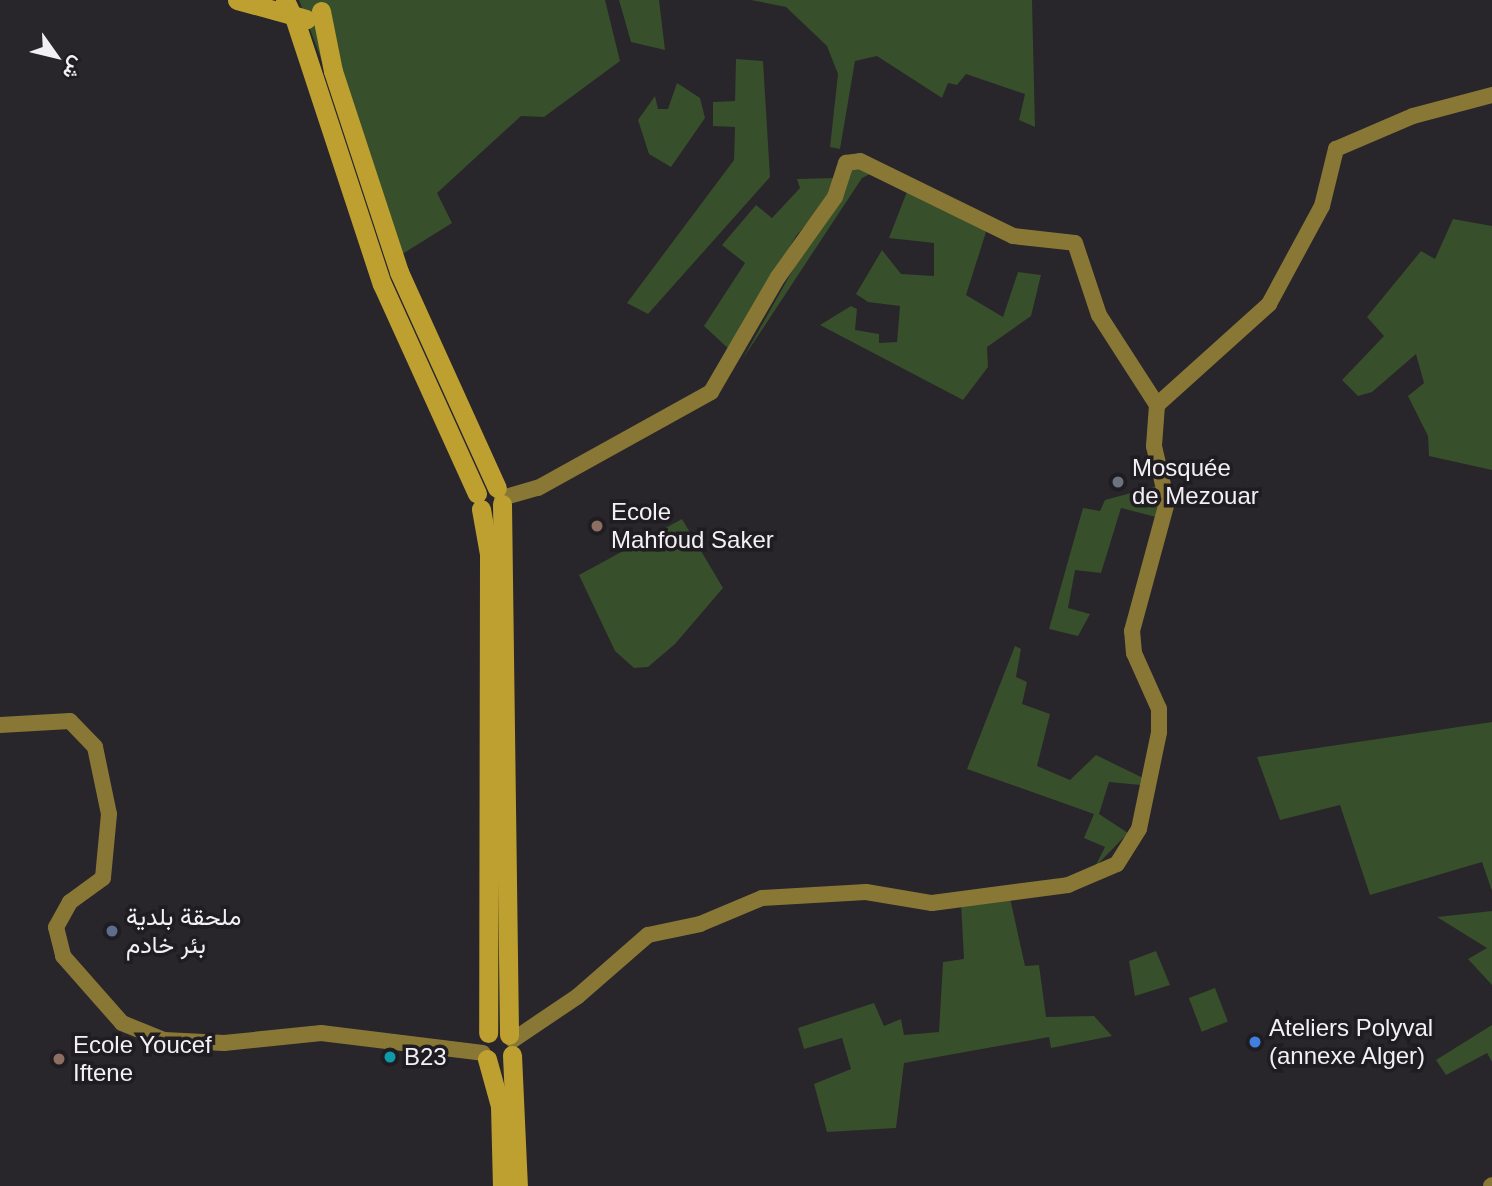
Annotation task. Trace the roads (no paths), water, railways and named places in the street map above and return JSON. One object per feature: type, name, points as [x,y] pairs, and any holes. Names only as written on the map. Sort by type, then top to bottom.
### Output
[{"type":"highway","points":[[237,0],[290,11],[308,19],[323,5]]},
{"type":"highway","points":[[323,5],[330,60],[399,272],[500,496],[511,1043],[518,1186]]},
{"type":"highway","points":[[290,11],[382,284],[479,501],[489,554],[488,1033],[485,1056],[500,1106],[502,1186]]},
{"type":"highway","points":[[479,501],[500,496]]},
{"type":"highway","points":[[488,1033],[511,1043]]},
{"type":"highway","points":[[485,1056],[500,1063],[511,1043]]},
{"type":"street","points":[[1157,405],[1269,304],[1322,206],[1336,149],[1413,116],[1492,95]]},
{"type":"street","points":[[500,496],[538,488],[711,392],[778,277],[835,197],[846,163],[860,161],[1013,236],[1075,243],[1099,315],[1157,405],[1154,446],[1167,502],[1132,631],[1134,653],[1159,709],[1159,732],[1139,830],[1117,864],[1068,885],[932,903],[866,892],[762,898],[700,924],[648,935],[547,1020],[511,1043]]},
{"type":"street","points":[[0,725],[70,720],[95,747],[109,814],[103,878],[70,902],[55,928],[63,956],[122,1023],[176,1041],[321,1033],[485,1056]]},
{"type":"place","name":"Mosquée de Mezouar","points":[[1118,482]]},
{"type":"place","name":"Ecole Mahfoud Saker","points":[[597,526]]},
{"type":"place","name":"ملحقة بلدية بئر خادم","points":[[112,931]]},
{"type":"place","name":"Ateliers Polyval (annexe Alger)","points":[[1255,1042]]},
{"type":"place","name":"B23","points":[[390,1057]]},
{"type":"place","name":"Ecole Youcef Iftene","points":[[59,1059]]}]
